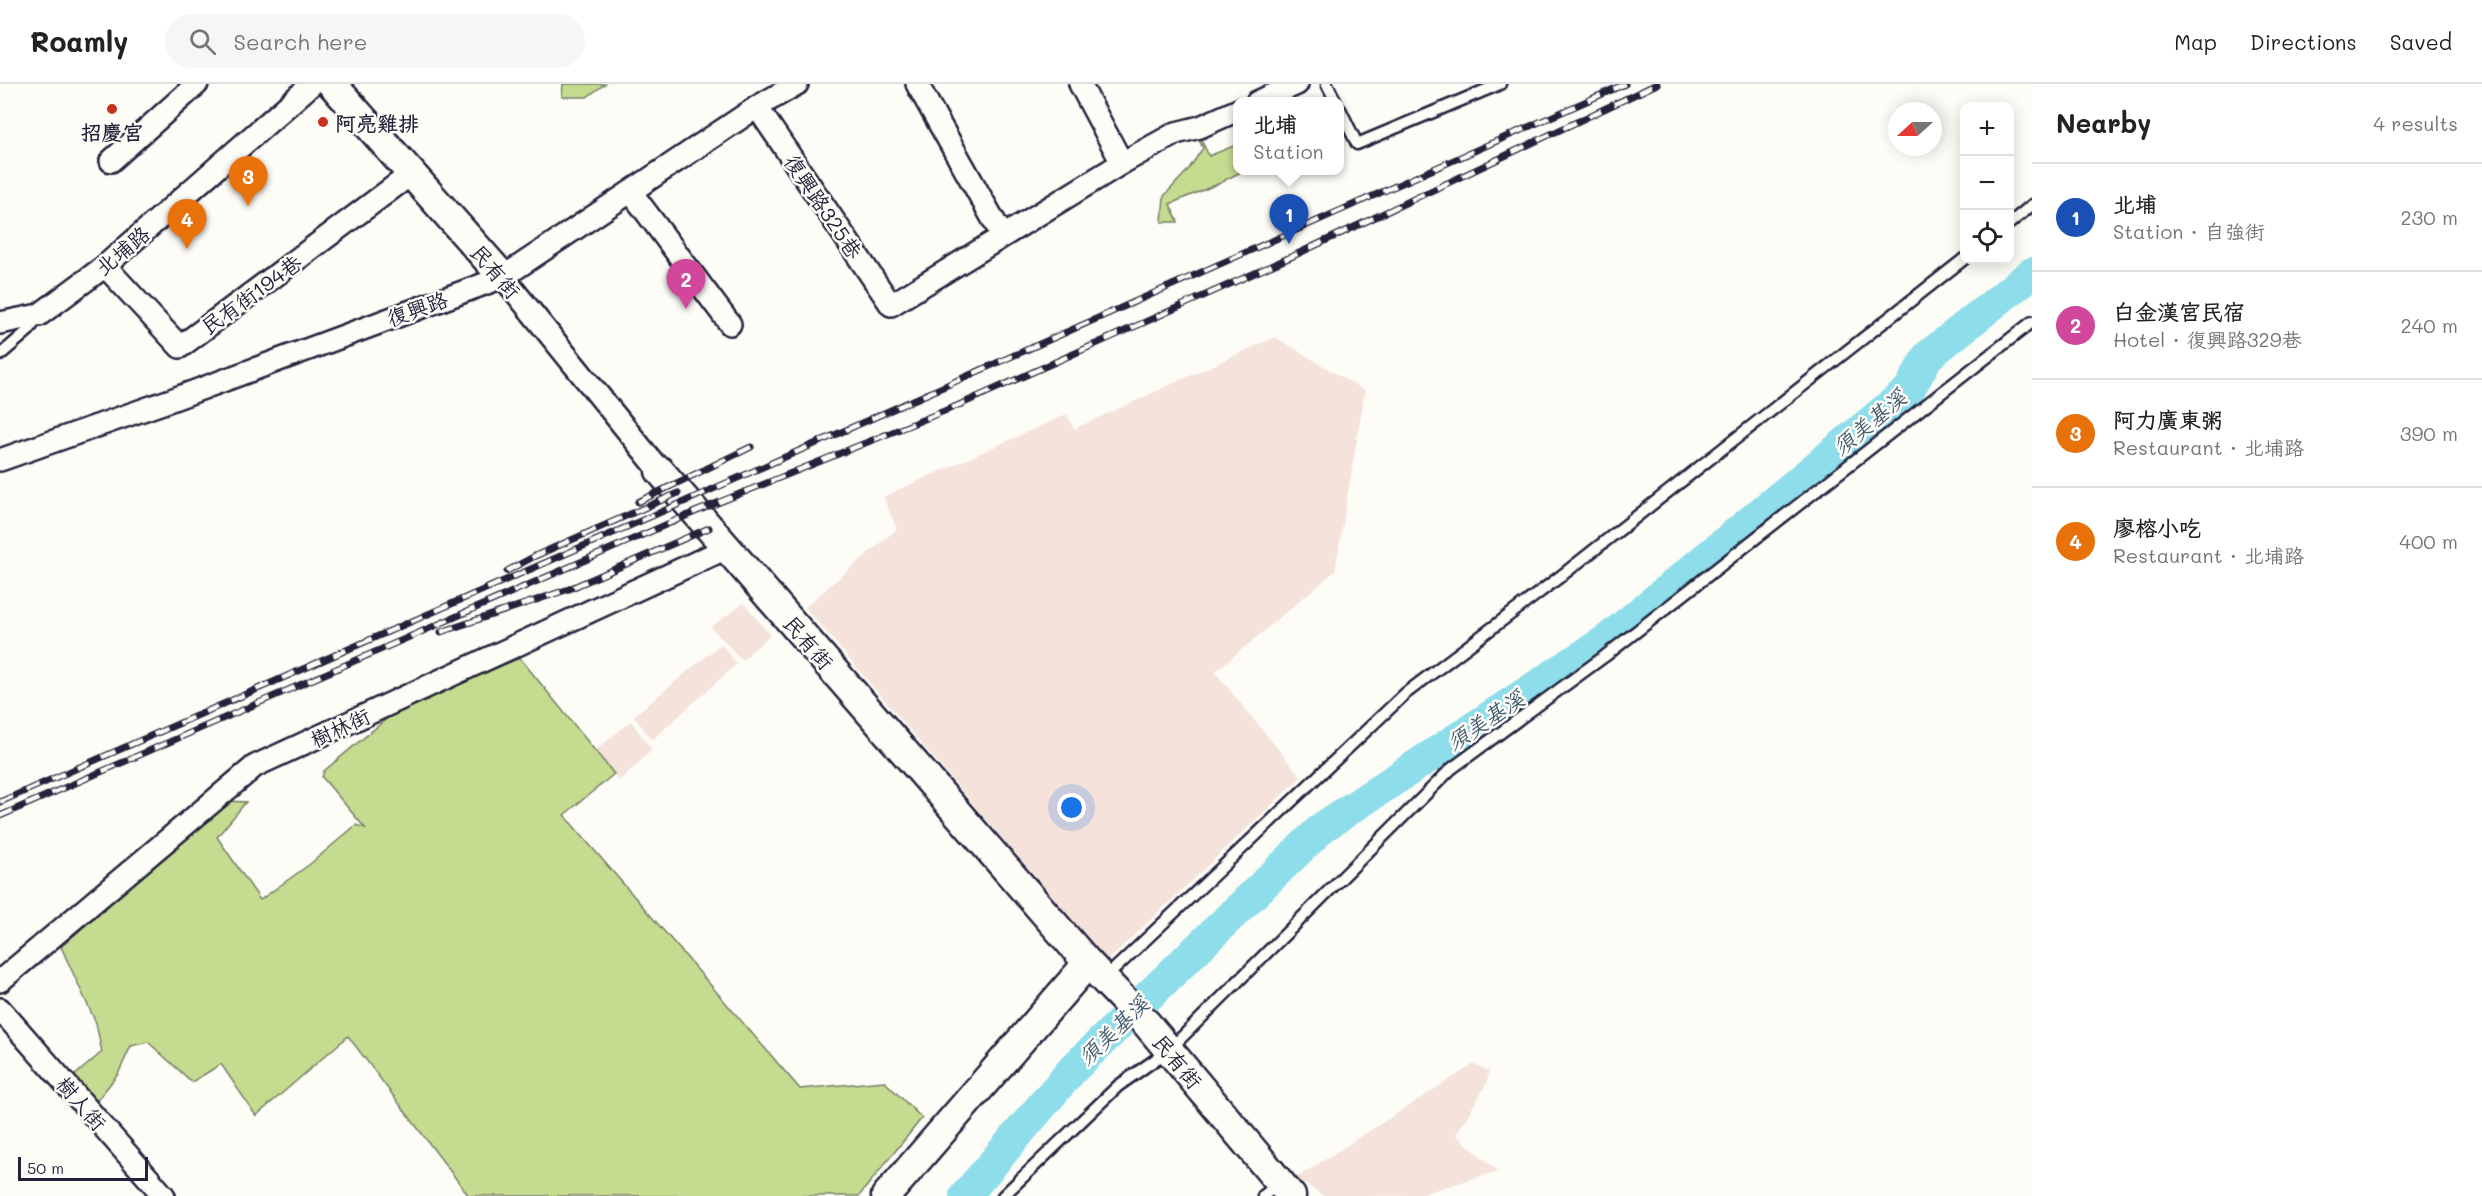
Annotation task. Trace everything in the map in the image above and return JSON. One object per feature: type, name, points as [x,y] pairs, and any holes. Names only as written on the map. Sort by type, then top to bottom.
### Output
[{"type":"street","points":[[111,161],[197,84]]},
{"type":"street","name":"北埔路","points":[[0,323],[39,315],[105,266],[312,84]]},
{"type":"street","name":"民有街","points":[[332,84],[503,277],[660,471],[1096,971],[1148,1024],[1278,1192]]},
{"type":"street","name":"復興路","points":[[0,460],[171,400],[503,277],[757,107],[797,84]]},
{"type":"street","points":[[917,84],[1002,235],[1176,133],[1200,127],[1233,112]]},
{"type":"street","points":[[1080,84],[1122,163]]},
{"type":"street","points":[[1268,97],[1297,84]]},
{"type":"street","name":"復興路325巷","points":[[757,107],[891,305],[1002,235]]},
{"type":"street","name":"民有街194巷","points":[[105,266],[180,347],[411,174]]},
{"type":"street","points":[[631,192],[730,324]]},
{"type":"street","name":"樹林街","points":[[0,981],[255,766],[728,548]]},
{"type":"street","points":[[886,1196],[1096,971]]},
{"type":"street","name":"樹人街","points":[[0,1010],[164,1196]]},
{"type":"lane","points":[[1344,117],[1357,144],[1500,84]]},
{"type":"lane","points":[[2014,220],[2032,206]]},
{"type":"lane","points":[[1096,971],[1406,693],[1561,576],[1960,263]]},
{"type":"lane","points":[[0,355],[29,330],[39,315]]},
{"type":"lane","points":[[1003,1196],[1118,1086],[1169,1050],[1451,769],[1605,656],[2032,322]]},
{"type":"shaded area","points":[[1275,337],[1365,391],[1335,571],[1215,672],[1301,777],[1107,961],[805,607],[897,529],[883,497],[1067,414],[1074,429]]},
{"type":"shaded area","points":[[744,603],[770,635],[742,660],[711,627]]},
{"type":"shaded area","points":[[721,644],[737,664],[652,740],[634,716]]},
{"type":"shaded area","points":[[631,721],[652,750],[619,781],[595,751]]},
{"type":"shaded area","points":[[1474,1064],[1489,1071],[1487,1083],[1456,1135],[1498,1171],[1415,1196],[1323,1196],[1296,1178]]},
{"type":"green space","points":[[563,84],[605,84],[587,97],[562,97]]},
{"type":"green space","points":[[1201,139],[1209,156],[1233,146],[1233,175],[1235,175],[1170,204],[1178,222],[1162,222],[1164,196],[1188,170],[1203,148],[1199,140]]},
{"type":"green space","points":[[520,658],[614,774],[564,815],[800,1089],[884,1081],[922,1118],[859,1196],[469,1196],[348,1036],[256,1116],[221,1064],[192,1082],[148,1042],[131,1046],[118,1074],[95,1103],[74,1076],[102,1052],[96,1023],[61,947],[227,801],[246,802],[217,837],[260,900],[310,864],[356,825],[365,828],[322,777],[324,771],[396,711]]},
{"type":"waterway","name":"須美基溪","points":[[965,1196],[1073,1069],[1323,827],[1608,639],[1909,390],[1928,356],[2032,273]]},
{"type":"railway","points":[[0,802],[686,501],[1625,84]]},
{"type":"railway","points":[[0,816],[695,512],[959,405],[1293,256],[1657,84]]},
{"type":"railway","points":[[638,502],[751,447]]},
{"type":"railway","points":[[507,571],[535,556],[678,493]]},
{"type":"railway","points":[[441,632],[569,589],[709,528]]},
{"type":"place","name":"招慶宮","points":[[112,109]]},
{"type":"place","name":"阿亮雞排","points":[[323,122]]},
{"type":"place","name":"阿力廣東粥","points":[[248,206]]},
{"type":"place","name":"北埔","points":[[1289,244]]},
{"type":"place","name":"廖榕小吃","points":[[187,249]]},
{"type":"place","name":"白金漢宮民宿","points":[[686,309]]}]
